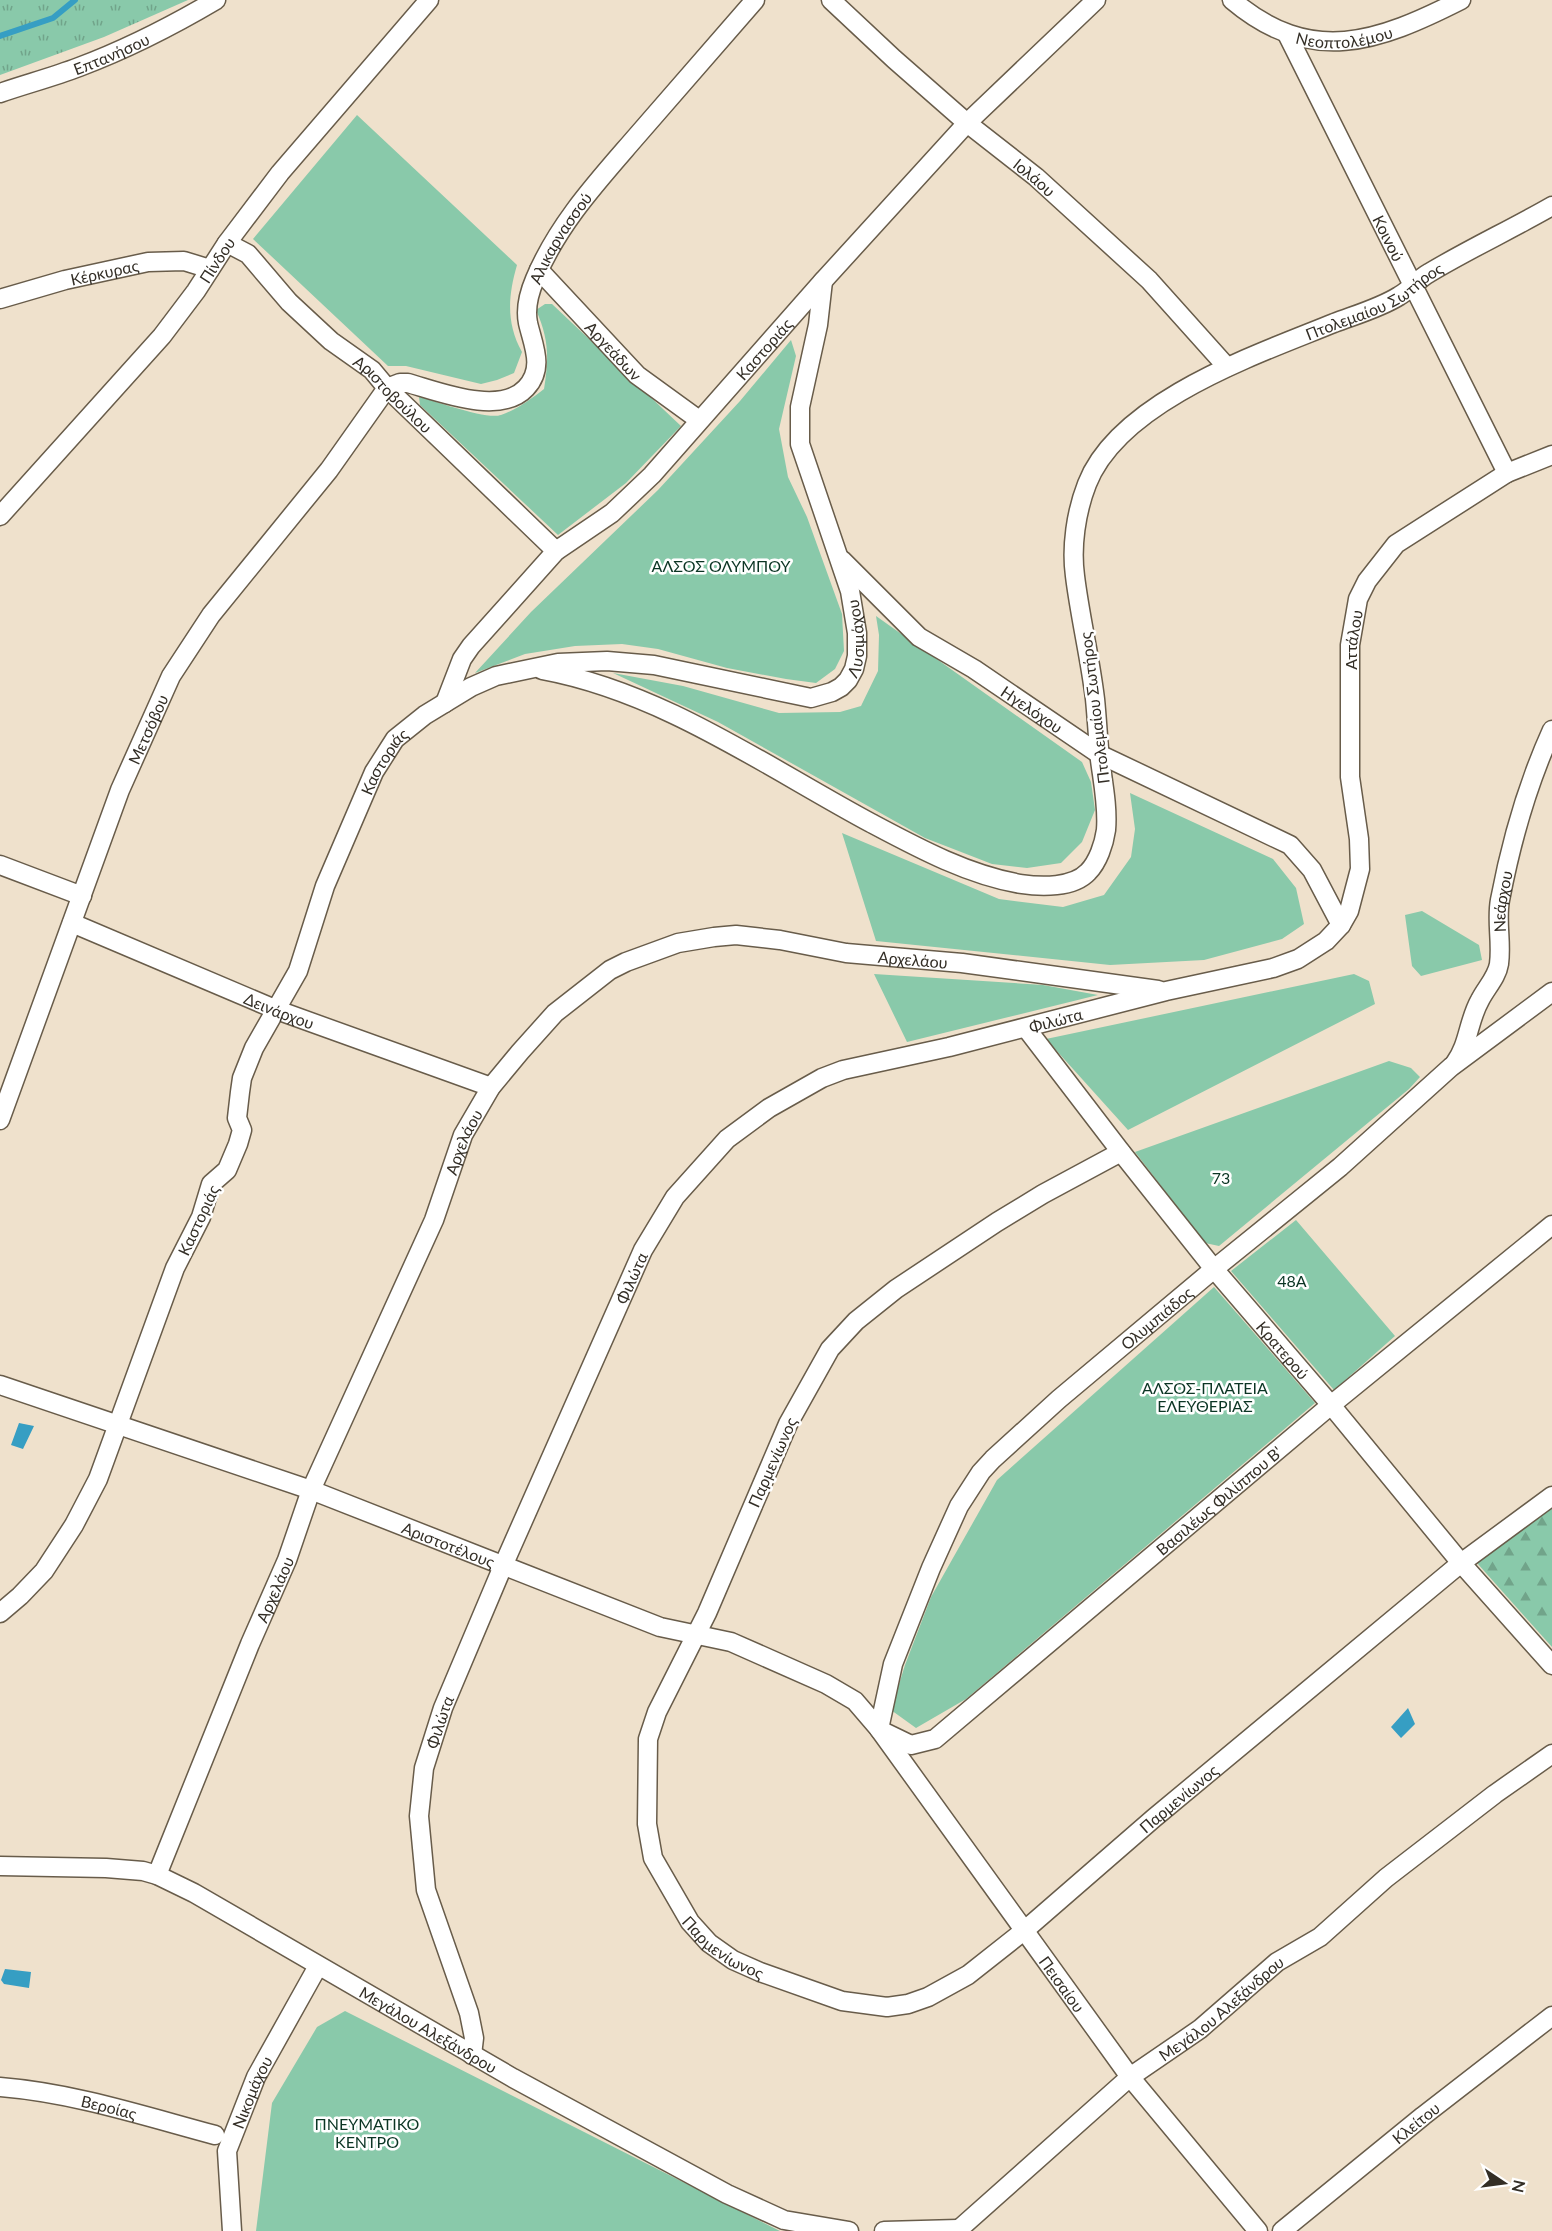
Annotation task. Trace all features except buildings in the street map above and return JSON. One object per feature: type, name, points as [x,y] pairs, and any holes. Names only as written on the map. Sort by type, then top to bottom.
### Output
[{"type":"street","name":"Επτανήσου","points":[[0,93],[78,68],[175,24],[216,0]]},
{"type":"street","name":"Πίνδου","points":[[0,516],[162,336],[196,291],[227,243],[300,148],[429,0]]},
{"type":"street","name":"Αλικαρνασσού","points":[[387,388],[400,383],[408,383],[459,397],[489,401],[506,400],[520,393],[530,383],[537,363],[537,350],[528,324],[531,290],[559,232],[578,206],[755,0]]},
{"type":"street","name":"Ιολάου","points":[[831,0],[894,59],[967,123],[1036,177],[1149,280],[1227,367]]},
{"type":"street","name":"Καστοριάς","points":[[445,703],[462,659],[471,646],[556,551],[592,528],[652,475],[822,282],[967,123],[1096,0]]},
{"type":"street","name":"Νεοπτολέμου","points":[[1232,0],[1259,20],[1287,34],[1336,41],[1378,36],[1421,20],[1461,0]]},
{"type":"street","name":"Κοινού","points":[[1287,34],[1507,473]]},
{"type":"street","name":"Πτολεμαίου Σωτήρος","points":[[531,668],[586,681],[674,713],[909,843],[971,870],[1023,884],[1049,886],[1073,881],[1088,872],[1094,864],[1102,845],[1106,826],[1095,699],[1074,573],[1076,536],[1085,489],[1093,471],[1135,423],[1152,409],[1227,367],[1398,297],[1426,274],[1552,206]]},
{"type":"street","name":"Αριστοβούλου","points":[[227,243],[248,254],[289,302],[331,341],[372,370],[387,388],[556,551]]},
{"type":"street","name":"Κέρκυρας","points":[[0,299],[65,280],[148,262],[184,261],[210,269]]},
{"type":"street","name":"Αργεάδων","points":[[539,270],[638,375],[699,420]]},
{"type":"street","name":"Λυσιμάχου","points":[[531,668],[576,661],[629,662],[677,668],[798,696],[821,696],[832,692],[848,680],[854,669],[856,656],[855,617],[841,559],[815,492],[800,444],[801,399],[818,325],[822,282]]},
{"type":"street","name":"Μετσόβου","points":[[0,1120],[120,790],[175,669],[211,615],[329,470],[387,388]]},
{"type":"street","name":"Αττάλου","points":[[1341,925],[1353,901],[1361,854],[1350,777],[1350,645],[1358,599],[1367,581],[1396,544],[1507,473],[1552,455]]},
{"type":"street","name":"Ηγελόχου","points":[[841,559],[919,637],[974,669],[1099,754],[1290,845],[1312,870],[1341,925]]},
{"type":"street","name":"Καστοριάς","points":[[0,1613],[34,1582],[63,1543],[98,1479],[175,1268],[201,1217],[211,1184],[227,1170],[233,1158],[242,1131],[237,1118],[242,1078],[254,1048],[298,971],[325,886],[389,746],[403,731],[459,694],[496,676],[531,668]]},
{"type":"street","name":"Νεάρχου","points":[[1451,1067],[1464,1051],[1474,1012],[1498,968],[1500,953],[1497,923],[1502,890],[1527,797],[1540,756],[1552,730]]},
{"type":"street","points":[[0,865],[82,896]]},
{"type":"street","name":"Δεινάρχου","points":[[72,923],[277,1010],[491,1087]]},
{"type":"street","name":"Φιλώτα","points":[[472,2055],[474,2038],[466,2005],[426,1890],[419,1816],[424,1768],[442,1708],[503,1566],[643,1250],[675,1197],[716,1150],[769,1108],[822,1078],[843,1070],[1286,964],[1318,948],[1341,925]]},
{"type":"street","name":"Αρχελάου","points":[[157,1875],[250,1644],[287,1560],[311,1490],[364,1369],[434,1220],[463,1135],[491,1087],[547,1021],[610,970],[660,949],[714,936],[755,937],[846,953],[962,963],[1166,991]]},
{"type":"street","name":"Ολυμπιάδος","points":[[879,1729],[892,1664],[942,1542],[959,1506],[981,1472],[1059,1399],[1340,1167],[1451,1067],[1552,992]]},
{"type":"street","name":"Κρατερού","points":[[1026,1028],[1214,1269],[1331,1405],[1461,1563],[1552,1665]]},
{"type":"street","name":"Παρμενίωνος","points":[[1121,1152],[997,1222],[896,1289],[855,1321],[840,1336],[825,1357],[788,1424],[723,1578],[651,1728],[646,1758],[647,1824],[653,1858],[698,1933],[722,1953],[760,1972],[825,1996],[861,2005],[887,2007],[922,1999],[968,1975],[1025,1930],[1154,1818],[1461,1563],[1552,1496]]},
{"type":"street","name":"Βασιλέως Φιλίππου Β'","points":[[879,1729],[911,1744],[935,1739],[1331,1405],[1552,1225]]},
{"type":"street","name":"Αριστοτέλους","points":[[0,1385],[311,1490],[651,1624],[731,1642],[826,1684],[855,1701],[879,1729]]},
{"type":"street","name":"Πεισαίου","points":[[879,1729],[1130,2077],[1258,2231]]},
{"type":"street","name":"Μεγάλου Αλεξάνδρου","points":[[884,2231],[958,2230],[1130,2077],[1200,2029],[1277,1962],[1320,1937],[1386,1878],[1495,1794],[1552,1754]]},
{"type":"street","name":"Μεγάλου Αλεξάνδρου","points":[[0,1866],[124,1869],[157,1875],[194,1893],[472,2055],[727,2194],[784,2220],[849,2231]]},
{"type":"street","name":"Νικομάχου","points":[[232,2231],[227,2151],[256,2077],[318,1966]]},
{"type":"street","name":"Κλείτου","points":[[1282,2231],[1423,2116],[1552,2016]]},
{"type":"street","name":"Βεροίας","points":[[0,2087],[49,2092],[78,2098],[215,2135]]},
{"type":"green space","points":[[0,0],[188,0],[104,37],[0,75]]},
{"type":"green space","points":[[357,115],[517,265],[510,309],[513,331],[522,352],[514,373],[481,384],[406,366],[388,366],[253,239]]},
{"type":"green space","points":[[545,304],[552,304],[681,426],[626,483],[558,535],[420,405],[419,397],[473,413],[494,416],[512,410],[534,397],[544,389],[546,378],[546,340],[536,310]]},
{"type":"green space","name":"ΑΛΣΟΣ ΟΛΥΜΠΟΥ","points":[[791,340],[796,356],[779,429],[788,477],[807,517],[842,614],[844,651],[835,669],[816,683],[727,668],[658,649],[622,644],[575,646],[525,654],[475,673],[531,612],[658,490],[740,401]]},
{"type":"green space","points":[[876,616],[1082,762],[1091,782],[1095,810],[1082,842],[1061,863],[1027,868],[992,864],[925,838],[718,722],[613,673],[683,686],[779,713],[840,712],[861,706],[878,671],[879,635]]},
{"type":"green space","points":[[1130,793],[1273,859],[1296,888],[1304,924],[1282,939],[1204,960],[1110,965],[876,941],[842,833],[999,899],[1063,907],[1104,895],[1131,857],[1135,829]]},
{"type":"green space","points":[[1422,911],[1479,945],[1482,960],[1421,976],[1412,966],[1405,915]]},
{"type":"green space","points":[[874,974],[1043,985],[1098,995],[907,1042]]},
{"type":"green space","points":[[1354,974],[1369,981],[1375,1004],[1128,1130],[1046,1039]]},
{"type":"green space","name":"73","points":[[1389,1061],[1411,1068],[1420,1077],[1409,1089],[1219,1246],[1205,1243],[1135,1152]]},
{"type":"green space","name":"48Α","points":[[1296,1220],[1395,1336],[1334,1390],[1231,1271]]},
{"type":"green space","name":"ΑΛΣΟΣ-ΠΛΑΤΕΙΑ ΕΛΕΥΘΕΡΙΑΣ","points":[[1214,1287],[1315,1403],[966,1699],[916,1728],[891,1710],[905,1665],[931,1597],[997,1480]]},
{"type":"green space","points":[[1552,1503],[1552,1647],[1477,1563]]},
{"type":"green space","name":"ΠΝΕΥΜΑΤΙΚΟ ΚΕΝΤΡΟ","points":[[345,2011],[780,2231],[256,2231],[272,2103],[317,2027]]},
{"type":"water","points":[[19,1423],[34,1426],[23,1449],[11,1445]]},
{"type":"water","points":[[1408,1708],[1415,1724],[1401,1738],[1391,1727]]},
{"type":"water","points":[[5,1969],[31,1972],[29,1988],[4,1984],[1,1980]]},
{"type":"waterway","points":[[0,36],[53,18],[75,0]]}]
